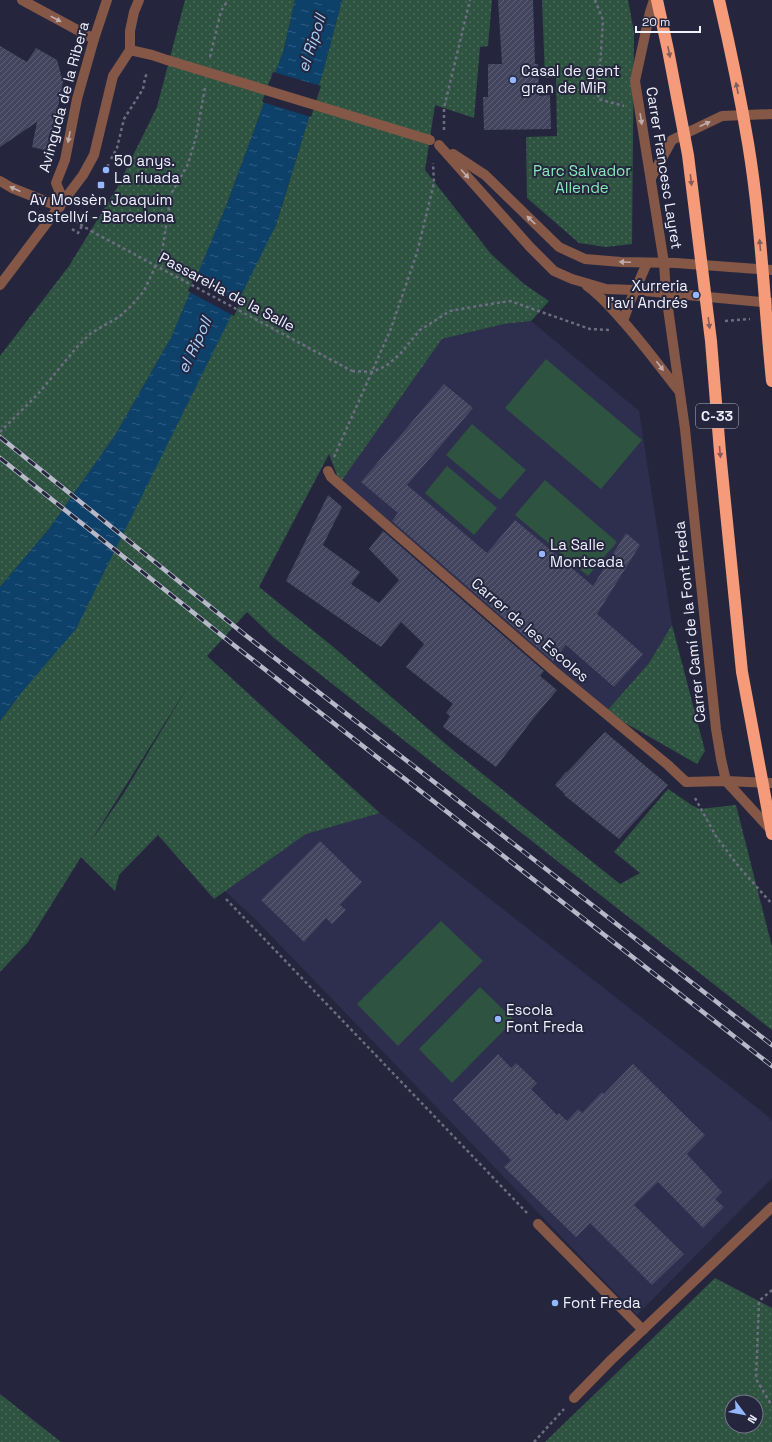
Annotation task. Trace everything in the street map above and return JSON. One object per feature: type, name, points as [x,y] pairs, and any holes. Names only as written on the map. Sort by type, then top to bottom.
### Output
[{"type":"highway","name":"C-33","points":[[657,0],[688,155],[711,341],[720,452],[742,672],[772,832]]},
{"type":"highway","points":[[719,0],[748,144],[760,241],[772,381]]},
{"type":"street","points":[[22,0],[94,39]]},
{"type":"street","name":"Avinguda de la Ribera","points":[[62,205],[56,183],[65,160],[77,99],[107,0]]},
{"type":"street","points":[[0,285],[83,176],[94,155],[112,76],[130,50],[130,31],[134,12],[139,0]]},
{"type":"street","name":"Carrer Francesc Layret","points":[[654,0],[635,81],[664,263],[666,294]]},
{"type":"street","points":[[130,50],[152,55],[430,140],[484,175],[559,247],[584,259],[772,270]]},
{"type":"street","points":[[651,178],[672,140],[722,116],[772,114]]},
{"type":"street","points":[[439,145],[545,263],[554,271],[579,281],[606,289],[634,290],[772,303]]},
{"type":"street","points":[[0,181],[12,188],[62,205]]},
{"type":"street","points":[[626,324],[634,290],[646,263]]},
{"type":"street","name":"Carrer Camí de la Font Freda","points":[[579,281],[596,292],[626,324],[679,391]]},
{"type":"street","name":"Carrer Camí de la Font Freda","points":[[666,294],[685,429],[716,729],[726,781]]},
{"type":"street","name":"Carrer de les Escoles","points":[[328,471],[332,477],[554,671],[668,765],[686,782]]},
{"type":"street","points":[[726,781],[772,832]]},
{"type":"street","points":[[686,782],[726,781],[772,783]]},
{"type":"street","points":[[574,1398],[612,1359],[772,1207]]},
{"type":"street","points":[[538,1224],[643,1330]]},
{"type":"path","points":[[210,61],[221,11],[228,0]]},
{"type":"path","points":[[328,471],[390,331],[417,253],[434,183],[433,161],[445,130],[444,108],[470,0]]},
{"type":"path","points":[[595,0],[603,20],[598,99],[633,109],[640,108]]},
{"type":"path","points":[[108,174],[108,164],[117,148],[124,118],[143,89],[147,73]]},
{"type":"path","points":[[0,432],[38,394],[77,347],[91,334],[119,317],[144,291],[162,252],[171,194],[188,164],[196,137],[206,82]]},
{"type":"path","name":"Passarel·la de la Salle","points":[[76,221],[91,231],[352,371],[372,372]]},
{"type":"path","points":[[72,229],[78,233],[82,226]]},
{"type":"path","points":[[372,372],[386,366],[400,354],[420,330],[450,311],[510,301],[590,330],[608,330],[626,324]]},
{"type":"path","points":[[722,321],[750,319]]},
{"type":"path","points":[[686,782],[717,838],[740,868],[772,904]]},
{"type":"path","points":[[226,899],[538,1224]]},
{"type":"path","points":[[772,1290],[759,1301],[756,1379],[772,1406]]},
{"type":"path","points":[[534,1442],[574,1398]]},
{"type":"shaded area","name":"La Salle Montcada","points":[[531,321],[639,411],[672,625],[649,663],[606,712],[340,483],[442,339],[504,324]]},
{"type":"shaded area","name":"Escola Font Freda","points":[[380,813],[772,1121],[772,1178],[637,1315],[256,920],[225,891],[306,834]]},
{"type":"green space","points":[[185,0],[295,0],[284,49],[227,204],[172,336],[116,434],[49,529],[0,587],[0,356],[69,266],[118,186],[157,107]]},
{"type":"green space","points":[[342,0],[492,0],[488,46],[480,47],[474,118],[435,105],[425,170],[491,254],[524,284],[549,301],[531,321],[504,324],[442,339],[340,483],[329,454],[259,587],[331,645],[454,751],[620,884],[640,873],[614,852],[668,789],[700,809],[736,805],[772,947],[772,1030],[274,638],[247,612],[207,656],[380,813],[306,834],[214,899],[158,835],[119,875],[115,891],[81,857],[28,942],[0,972],[0,721],[21,693],[276,225],[324,68]],"holes":[[[190,683],[124,793],[89,844]]]},
{"type":"green space","name":"Parc Salvador Allende","points":[[542,0],[628,0],[634,32],[632,244],[606,247],[579,243],[527,198],[526,137],[557,136],[556,78],[545,78]]},
{"type":"green space","points":[[546,359],[642,440],[601,489],[505,408]]},
{"type":"green space","points":[[472,424],[526,470],[500,500],[446,455]]},
{"type":"green space","points":[[447,466],[497,508],[474,535],[425,493]]},
{"type":"green space","points":[[545,480],[617,542],[588,576],[515,515]]},
{"type":"green space","points":[[672,625],[705,751],[697,764],[606,712],[649,663]]},
{"type":"green space","points":[[441,921],[483,961],[398,1046],[357,1004]]},
{"type":"green space","points":[[480,987],[514,1020],[452,1083],[419,1049]]},
{"type":"green space","points":[[715,1278],[772,1308],[772,1442],[545,1442]]},
{"type":"green space","points":[[0,1394],[61,1442],[0,1442]]},
{"type":"water","name":"el Ripoll","points":[[295,0],[342,0],[324,68],[276,225],[76,629],[21,693],[0,721],[0,587],[49,529],[116,434],[172,336],[227,204],[284,49]]},
{"type":"pier","points":[[273,72],[321,86],[311,117],[262,102]]},
{"type":"pier","points":[[194,278],[240,303],[234,316],[188,291]]},
{"type":"building","name":"Casal de gent gran de MiR","points":[[498,0],[533,0],[535,64],[538,64],[539,96],[550,95],[551,129],[484,130],[483,97],[488,97],[488,64],[502,64]]},
{"type":"building","points":[[0,46],[27,62],[36,48],[57,60],[63,82],[49,151],[32,147],[37,122],[0,147]]},
{"type":"building","points":[[444,384],[473,408],[407,485],[487,553],[515,520],[593,586],[626,533],[640,545],[597,614],[643,654],[614,687],[566,645],[553,661],[392,521],[398,513],[361,482]]},
{"type":"building","points":[[328,495],[342,507],[323,545],[360,572],[351,584],[379,603],[399,580],[369,549],[383,531],[544,671],[540,676],[557,690],[496,767],[443,727],[450,716],[446,713],[453,704],[406,667],[424,644],[401,622],[381,647],[286,581]]},
{"type":"building","points":[[605,732],[668,785],[619,839],[564,795],[565,794],[555,785]]},
{"type":"building","points":[[320,841],[362,882],[340,905],[346,910],[332,924],[326,918],[304,942],[261,900]]},
{"type":"building","points":[[498,1054],[511,1068],[516,1063],[537,1083],[531,1089],[557,1115],[559,1113],[567,1121],[578,1109],[582,1113],[602,1092],[604,1094],[633,1064],[705,1135],[687,1154],[722,1192],[715,1199],[724,1207],[703,1228],[658,1182],[634,1205],[684,1254],[652,1285],[590,1223],[576,1237],[504,1167],[511,1160],[453,1100]]},
{"type":"railway","points":[[0,437],[244,634],[772,1045]]},
{"type":"railway","points":[[0,458],[235,646],[772,1066]]},
{"type":"place","name":"Casal de gent gran de MiR","points":[[513,80]]},
{"type":"place","name":"50 anys. La riuada","points":[[106,170]]},
{"type":"place","name":"Av Mossèn Joaquim Castellví - Barcelona","points":[[101,185]]},
{"type":"place","name":"Xurreria l'avi Andrés","points":[[696,295]]},
{"type":"place","name":"La Salle Montcada","points":[[542,554]]},
{"type":"place","name":"Escola Font Freda","points":[[498,1019]]},
{"type":"place","name":"Font Freda","points":[[555,1303]]}]
